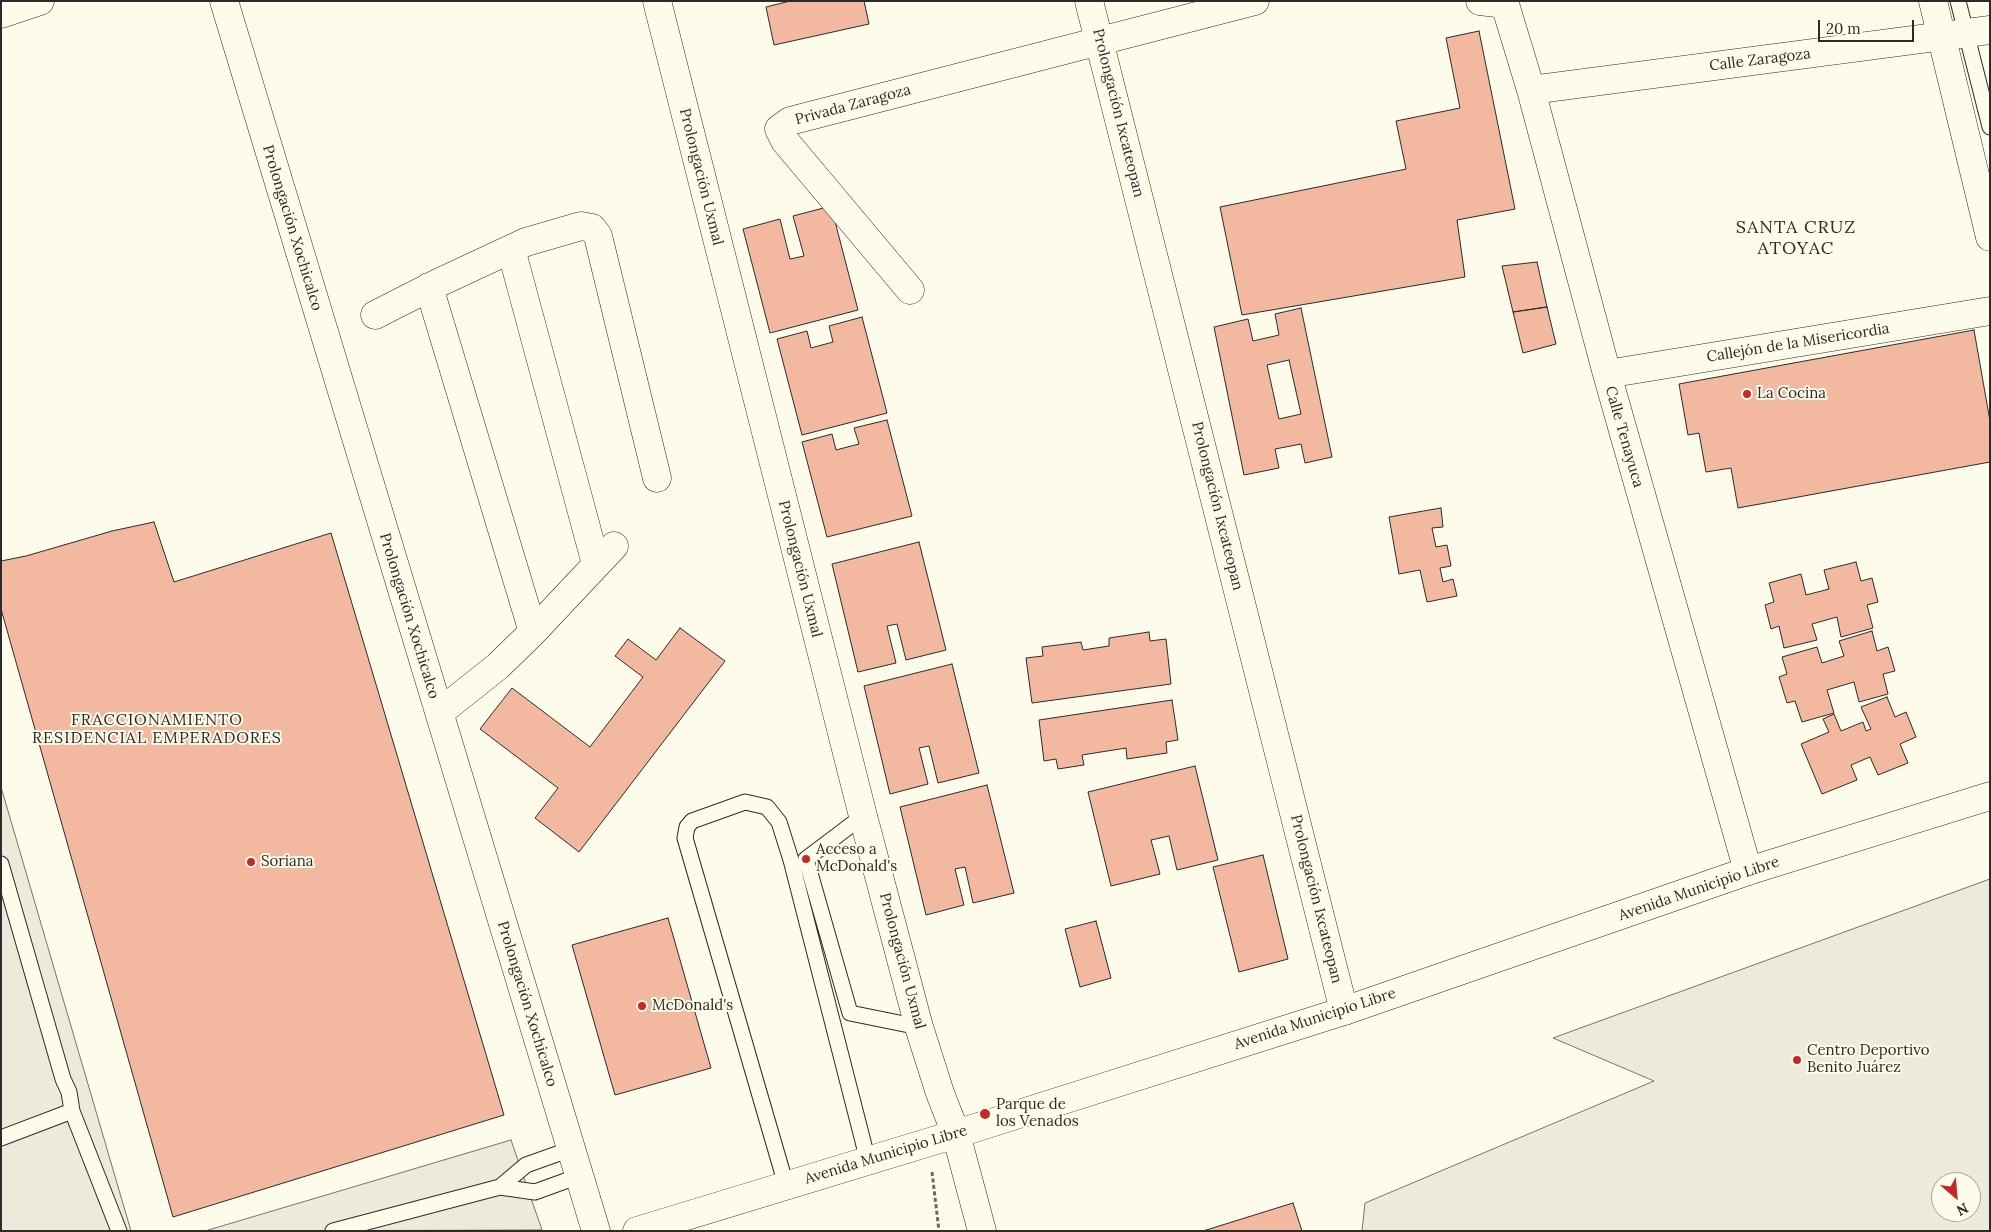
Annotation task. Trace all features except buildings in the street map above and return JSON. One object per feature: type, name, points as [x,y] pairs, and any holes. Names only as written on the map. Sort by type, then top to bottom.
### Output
[{"type":"street","points":[[1,14],[40,1]]},
{"type":"street","name":"Prolongación Xochicalco","points":[[224,1],[596,1231]]},
{"type":"street","name":"Prolongación Uxmal","points":[[657,1],[863,816],[919,1027],[940,1093],[956,1134],[982,1231]]},
{"type":"street","name":"Prolongación Ixcateopan","points":[[1089,1],[1344,1011]]},
{"type":"street","points":[[1100,41],[1255,1]]},
{"type":"street","points":[[1933,1],[1966,33],[1990,237]]},
{"type":"street","name":"Calle Tenayuca","points":[[1497,2],[1531,90],[1607,374],[1748,871]]},
{"type":"street","name":"Calle Zaragoza","points":[[1531,90],[1966,33]]},
{"type":"street","name":"Privada Zaragoza","points":[[910,290],[784,141],[779,129],[790,120],[1100,41]]},
{"type":"street","points":[[375,314],[526,242],[581,226],[592,228],[598,236],[656,478]]},
{"type":"street","points":[[438,713],[498,666],[533,632],[605,555],[511,249]]},
{"type":"street","points":[[429,287],[533,632]]},
{"type":"street","name":"Callejón de la Misericordia","points":[[1607,374],[1990,311]]},
{"type":"street","name":"Avenida Municipio Libre","points":[[637,1231],[956,1134],[1344,1011],[1748,871],[1990,796]]},
{"type":"lane","points":[[1958,1],[1990,127]]},
{"type":"lane","points":[[786,1185],[686,838],[687,827],[692,821],[745,802],[767,807],[779,822],[791,860],[868,1161]]},
{"type":"lane","points":[[791,860],[806,859],[863,816]]},
{"type":"lane","points":[[806,859],[850,1013]]},
{"type":"lane","points":[[1,864],[69,1092],[72,1111],[119,1231]]},
{"type":"lane","points":[[850,1013],[919,1027]]},
{"type":"lane","points":[[833,1027],[850,1013]]},
{"type":"lane","points":[[1,1138],[72,1111]]},
{"type":"lane","points":[[333,1231],[500,1186],[526,1165],[571,1149]]},
{"type":"lane","points":[[500,1186],[535,1192],[579,1176]]},
{"type":"path","points":[[929,1142],[939,1231]]},
{"type":"shaded area","points":[[1,787],[131,1231],[1,1231]]},
{"type":"shaded area","name":"Centro Deportivo Benito Juárez","points":[[1990,879],[1990,1231],[1362,1231],[1365,1203],[1654,1081],[1553,1038]]},
{"type":"shaded area","points":[[511,1140],[542,1230],[205,1231]]},
{"type":"place","name":"La Cocina","points":[[1747,394]]},
{"type":"place","name":"Acceso a McDonald's","points":[[806,859]]},
{"type":"place","name":"Soriana","points":[[251,862]]},
{"type":"place","name":"McDonald's","points":[[642,1006]]},
{"type":"place","name":"Centro Deportivo Benito Juárez","points":[[1797,1060]]},
{"type":"place","name":"Parque de los Venados","points":[[985,1114]]},
{"type":"district","name":"SANTA CRUZ ATOYAC","points":[[1796,238]]},
{"type":"district","name":"FRACCIONAMIENTO RESIDENCIAL EMPERADORES","points":[[157,729]]}]
